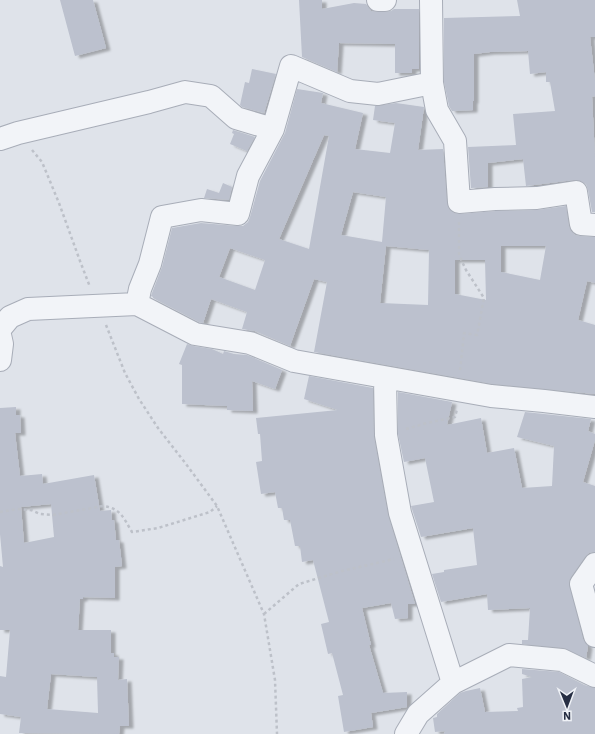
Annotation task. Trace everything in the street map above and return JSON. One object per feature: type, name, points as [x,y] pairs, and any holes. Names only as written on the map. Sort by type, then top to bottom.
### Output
[{"type":"street","points":[[378,0],[384,0]]},
{"type":"street","points":[[431,0],[432,83],[437,110],[455,141],[458,202],[537,198],[576,192],[581,224],[595,225]]},
{"type":"street","points":[[137,304],[140,289],[150,264],[162,217],[201,210],[238,214],[248,176],[273,129],[291,66],[350,91],[378,94],[432,83]]},
{"type":"street","points":[[9,136],[150,102],[185,92],[211,96],[236,118],[273,129]]},
{"type":"street","points":[[0,329],[10,317],[28,309],[137,304],[195,334],[250,344],[294,361],[491,396],[595,408]]},
{"type":"street","points":[[0,335],[2,344],[0,360]]},
{"type":"street","points":[[385,378],[386,435],[400,513],[452,683]]},
{"type":"street","points":[[595,564],[580,584],[595,636]]},
{"type":"street","points":[[406,734],[418,714],[452,683],[509,655],[562,660],[595,676]]},
{"type":"path","points":[[9,136],[42,162],[59,203],[80,262],[125,373],[139,399],[158,428],[216,506],[264,614],[275,680],[278,734]]},
{"type":"path","points":[[386,435],[427,422],[455,417],[460,400],[459,391],[464,334],[477,335],[484,298],[466,270],[459,254],[458,202]]},
{"type":"path","points":[[0,512],[17,509],[31,510],[40,514],[53,515],[103,506],[110,507],[117,510],[132,532],[158,528],[210,512],[216,506]]},
{"type":"path","points":[[264,614],[299,584],[342,571],[412,554]]},
{"type":"building","points":[[60,0],[93,0],[106,48],[75,56]]},
{"type":"building","points":[[299,0],[322,0],[322,9],[354,3],[366,4],[371,11],[378,12],[391,11],[394,9],[419,9],[419,69],[412,69],[412,73],[395,73],[395,44],[339,43],[337,72],[302,57]]},
{"type":"building","points":[[517,0],[595,0],[595,37],[590,37],[595,81],[595,96],[592,97],[595,157],[595,212],[592,212],[586,184],[581,181],[574,180],[526,186],[523,159],[488,163],[488,187],[471,188],[468,147],[516,145],[513,114],[555,111],[550,82],[546,82],[546,72],[530,74],[528,51],[474,54],[473,110],[452,111],[449,106],[444,82],[444,18],[520,16]]},
{"type":"building","points":[[252,69],[276,74],[264,113],[242,107],[240,105],[245,82],[249,83]]},
{"type":"building","points":[[297,89],[323,93],[321,103],[363,113],[355,149],[390,153],[395,123],[373,120],[375,106],[396,103],[424,107],[418,150],[443,149],[447,203],[449,209],[454,213],[460,214],[537,210],[566,206],[571,231],[575,235],[595,237],[595,283],[587,281],[578,320],[595,325],[595,394],[493,384],[314,352],[327,282],[314,279],[290,346],[255,331],[242,329],[247,312],[211,299],[203,323],[153,298],[151,296],[162,267],[172,228],[201,223],[243,226],[248,222],[260,181],[285,133]],"holes":[[[324,135],[329,136],[309,249],[279,239]],[[353,192],[386,197],[382,242],[341,235]],[[386,246],[429,250],[428,305],[380,303]],[[501,246],[546,246],[540,280],[501,272]],[[230,248],[265,260],[255,290],[219,277]],[[455,260],[485,260],[486,300],[455,294]]]},
{"type":"building","points":[[233,130],[255,137],[247,151],[230,144],[234,134],[232,133]]},
{"type":"building","points":[[223,183],[232,187],[229,200],[204,198],[207,189],[219,193]]},
{"type":"building","points":[[187,344],[212,349],[223,354],[224,351],[234,354],[247,355],[282,370],[275,389],[252,381],[253,411],[227,410],[227,406],[182,404],[182,365],[179,364]]},
{"type":"building","points":[[309,376],[373,388],[374,437],[388,515],[415,604],[408,604],[408,618],[395,619],[391,603],[362,608],[371,645],[369,645],[383,693],[407,692],[407,707],[371,713],[373,727],[344,732],[338,696],[343,695],[332,653],[328,654],[321,624],[329,622],[313,560],[302,562],[300,546],[295,546],[290,520],[284,520],[282,508],[278,508],[275,492],[261,494],[256,462],[262,461],[260,434],[258,434],[256,418],[338,410],[304,399]]},
{"type":"building","points":[[398,392],[452,402],[447,425],[481,418],[487,453],[514,448],[522,488],[552,486],[554,446],[517,437],[525,412],[591,419],[588,431],[595,434],[595,440],[583,482],[595,486],[595,552],[589,553],[585,557],[569,582],[583,639],[588,646],[586,658],[563,648],[522,644],[522,640],[528,640],[530,608],[488,610],[487,594],[441,602],[432,574],[444,572],[444,570],[477,565],[473,528],[421,537],[411,506],[434,502],[425,458],[404,462],[398,434]]},
{"type":"building","points":[[16,407],[16,415],[20,415],[21,433],[15,433],[20,476],[42,474],[43,484],[94,475],[100,511],[111,510],[112,520],[114,520],[116,540],[119,540],[122,566],[115,567],[115,598],[83,597],[83,599],[80,599],[78,630],[111,630],[111,653],[114,653],[114,657],[119,657],[118,680],[127,679],[129,726],[120,726],[119,734],[19,733],[21,717],[0,714],[0,676],[6,677],[10,630],[0,630],[0,566],[3,567],[0,534],[0,408]],"holes":[[[51,504],[54,537],[24,543],[21,507]],[[51,674],[97,677],[98,713],[47,709]]]},
{"type":"building","points":[[522,669],[559,672],[584,685],[595,688],[595,734],[444,734],[445,731],[435,732],[433,718],[437,717],[437,714],[460,693],[466,691],[480,688],[485,712],[518,711],[517,708],[523,707],[522,679],[532,677],[522,674]]}]
